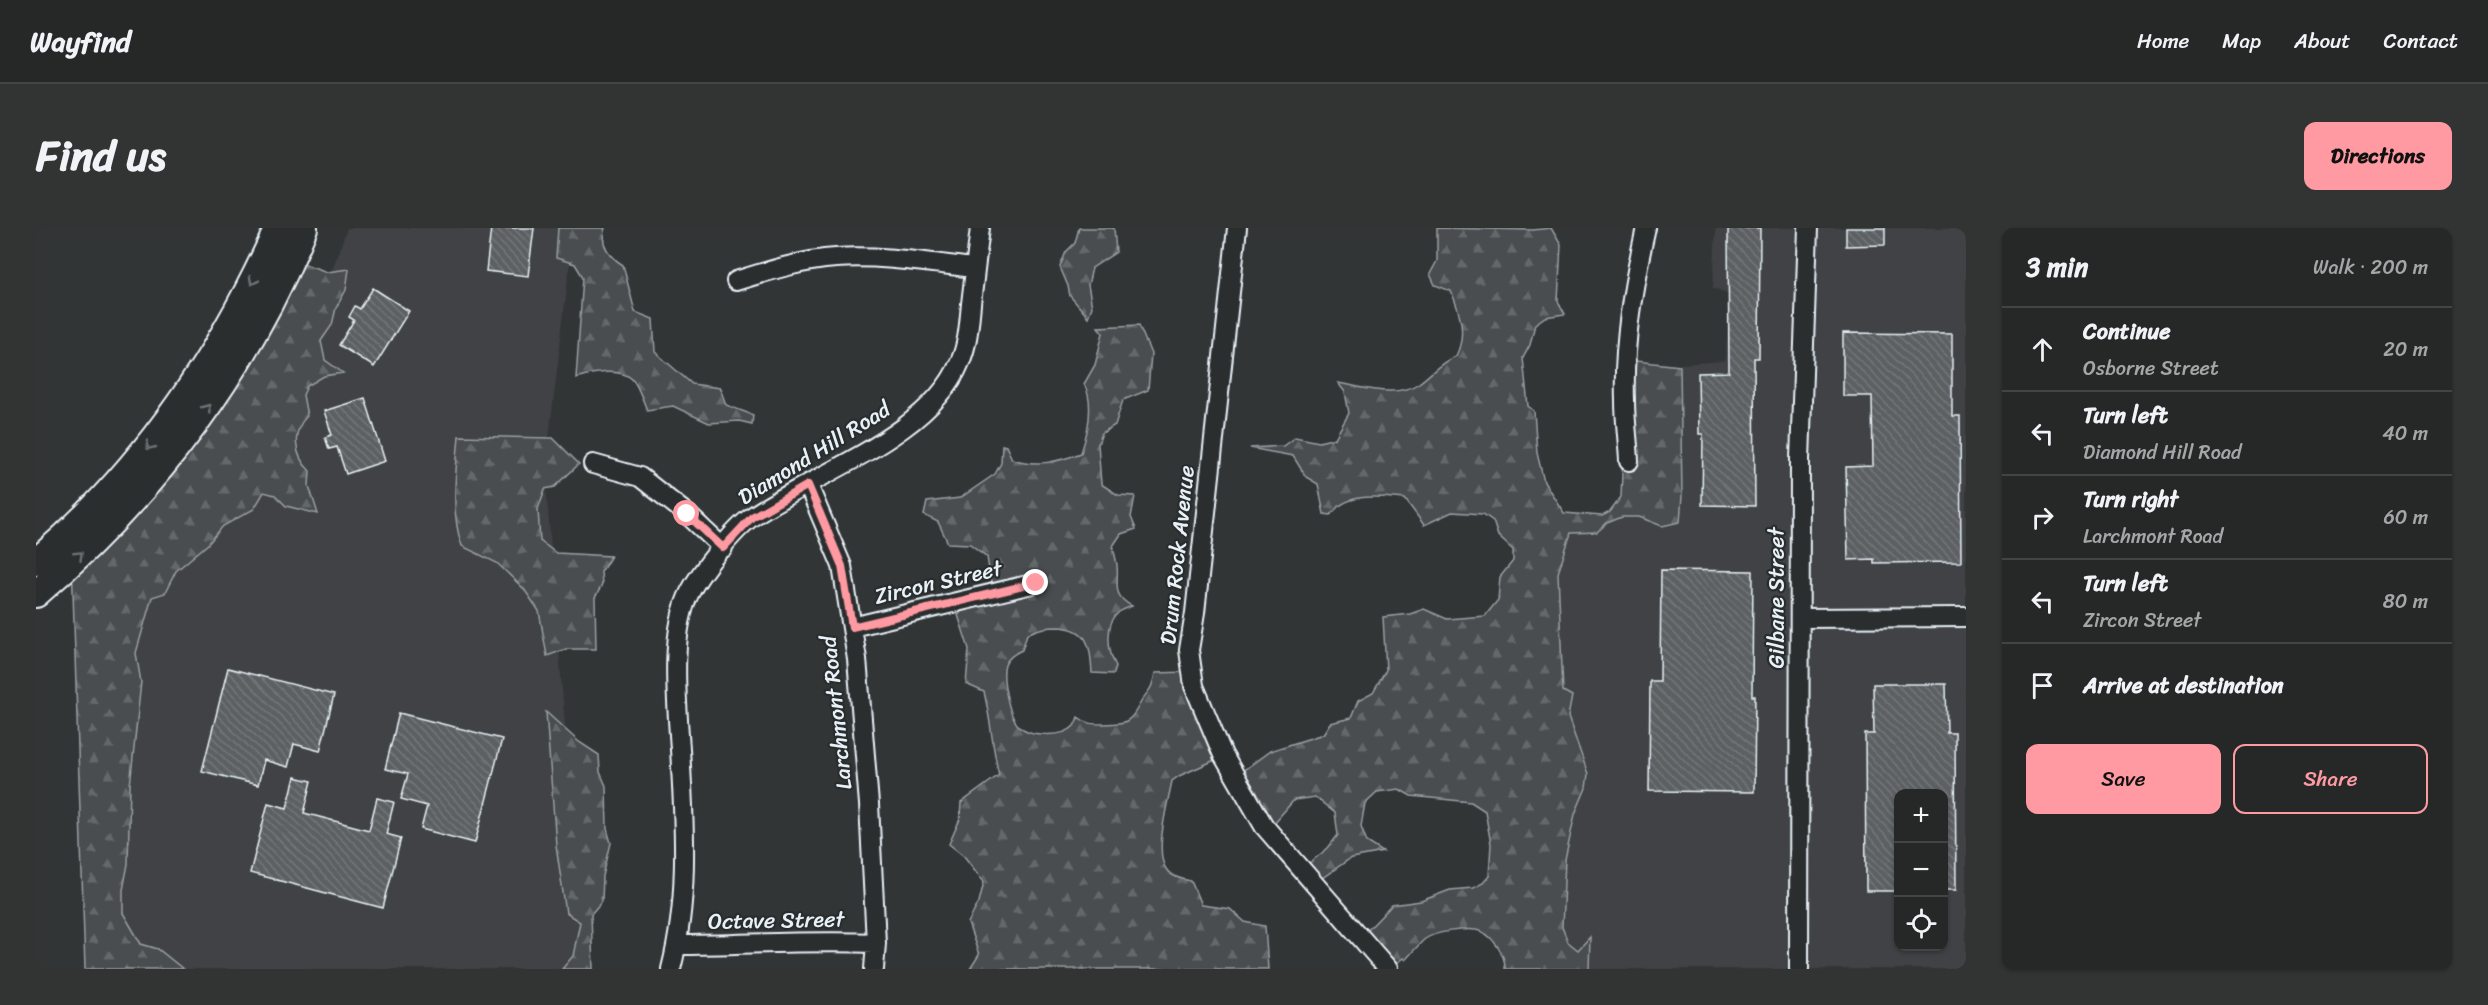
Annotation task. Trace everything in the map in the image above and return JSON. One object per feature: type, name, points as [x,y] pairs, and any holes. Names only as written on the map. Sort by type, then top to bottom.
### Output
[{"type":"highway","points":[[36,562],[119,482],[174,414],[229,327],[278,228]]},
{"type":"highway","points":[[36,594],[100,534],[141,491],[220,391],[272,299],[304,228]]},
{"type":"street","name":"Diamond Hill Road","points":[[670,969],[677,945],[684,884],[677,688],[678,631],[689,593],[723,548],[752,517],[891,437],[937,398],[954,376],[967,338],[980,228]]},
{"type":"street","name":"Drum Rock Avenue","points":[[1237,228],[1189,650],[1194,686],[1223,755],[1264,826],[1388,969]]},
{"type":"street","points":[[1629,461],[1625,400],[1626,345],[1635,275],[1646,228]]},
{"type":"street","name":"Gilbane Street","points":[[1799,969],[1800,460],[1808,228]]},
{"type":"street","points":[[736,281],[799,264],[836,258],[917,262],[975,268]]},
{"type":"street","points":[[593,464],[640,477],[687,514],[723,548]]},
{"type":"street","name":"Larchmont Road","points":[[808,485],[842,566],[857,658],[869,804],[876,943],[874,969]]},
{"type":"street","name":"Zircon Street","points":[[852,627],[1036,583]]},
{"type":"street","points":[[1800,618],[1966,617]]},
{"type":"street","name":"Octave Street","points":[[677,945],[753,945],[830,941],[876,943]]},
{"type":"shaded area","points":[[347,228],[574,228],[545,471],[584,969],[143,969],[97,954],[119,561],[264,462]]},
{"type":"shaded area","points":[[1716,228],[1966,228],[1966,969],[1589,969],[1590,938],[1578,950],[1568,942],[1562,927],[1565,860],[1575,814],[1586,788],[1588,774],[1568,717],[1572,696],[1563,691],[1558,573],[1571,533],[1597,532],[1607,523],[1622,517],[1639,517],[1662,526],[1682,496],[1680,364],[1725,361],[1730,294],[1713,288]]},
{"type":"green space","points":[[558,228],[605,228],[603,239],[605,245],[610,254],[623,265],[635,312],[653,319],[655,352],[692,384],[720,388],[726,405],[753,415],[752,424],[739,421],[709,423],[673,406],[647,410],[635,383],[624,374],[608,372],[576,378],[583,277],[575,264],[556,258]]},
{"type":"green space","points":[[1079,228],[1114,228],[1116,252],[1092,268],[1088,285],[1092,307],[1088,317],[1070,296],[1060,267],[1066,252],[1075,243]]},
{"type":"green space","points":[[1437,228],[1533,230],[1551,228],[1561,245],[1558,301],[1565,314],[1545,317],[1535,324],[1530,345],[1523,358],[1528,406],[1534,411],[1537,453],[1544,482],[1564,513],[1602,516],[1610,512],[1621,497],[1627,360],[1680,366],[1682,496],[1680,522],[1662,526],[1639,517],[1622,517],[1607,523],[1597,532],[1571,533],[1558,573],[1563,691],[1572,696],[1568,717],[1588,774],[1586,788],[1575,814],[1565,860],[1562,927],[1568,942],[1578,950],[1590,937],[1589,969],[1505,969],[1503,957],[1492,940],[1482,932],[1471,930],[1450,931],[1425,939],[1405,960],[1403,958],[1389,969],[1362,936],[1392,905],[1421,901],[1450,890],[1473,888],[1483,883],[1489,876],[1491,844],[1485,811],[1471,802],[1411,796],[1399,789],[1377,792],[1365,803],[1361,826],[1367,842],[1383,852],[1351,858],[1315,883],[1302,869],[1328,848],[1338,835],[1335,813],[1315,797],[1294,800],[1268,830],[1237,775],[1270,751],[1323,734],[1330,723],[1351,718],[1358,701],[1373,693],[1386,670],[1383,617],[1410,614],[1424,609],[1447,619],[1485,616],[1498,600],[1500,577],[1513,561],[1513,550],[1498,536],[1493,521],[1483,514],[1452,512],[1424,525],[1405,499],[1365,497],[1346,502],[1331,515],[1324,514],[1318,484],[1306,477],[1293,456],[1250,448],[1283,446],[1295,437],[1319,442],[1335,438],[1349,413],[1345,392],[1338,383],[1390,391],[1410,388],[1456,356],[1462,331],[1457,307],[1451,291],[1435,285],[1430,274],[1437,261]]},
{"type":"green space","points":[[291,259],[327,272],[349,269],[346,290],[336,308],[332,325],[321,341],[325,360],[343,373],[324,376],[307,386],[303,395],[307,416],[298,429],[297,436],[298,451],[310,471],[309,486],[318,514],[286,506],[275,495],[264,492],[254,509],[223,526],[208,544],[176,571],[165,593],[152,597],[136,653],[141,682],[130,786],[128,864],[123,890],[123,913],[141,944],[158,949],[183,969],[85,969],[72,560]]},
{"type":"green space","points":[[1139,325],[1151,354],[1148,390],[1123,400],[1115,425],[1102,433],[1098,444],[1101,484],[1118,495],[1135,496],[1131,517],[1136,529],[1121,534],[1113,546],[1117,565],[1117,588],[1121,598],[1132,606],[1114,617],[1109,631],[1109,646],[1116,666],[1114,674],[1092,673],[1089,648],[1083,636],[1077,631],[1059,627],[1043,628],[1027,634],[1022,650],[1006,662],[1004,678],[1006,696],[1014,719],[1022,728],[1037,734],[1062,733],[1074,726],[1078,717],[1097,724],[1127,721],[1150,690],[1155,673],[1189,672],[1224,756],[1172,781],[1163,826],[1161,851],[1163,861],[1171,874],[1191,881],[1201,905],[1230,909],[1245,922],[1265,926],[1268,969],[970,969],[979,955],[968,923],[979,902],[984,882],[964,856],[949,844],[960,819],[961,803],[999,775],[984,692],[966,684],[969,649],[958,615],[991,583],[987,557],[970,544],[948,543],[938,522],[924,515],[927,502],[960,498],[995,474],[1001,463],[1002,445],[1006,446],[1012,459],[1030,463],[1056,461],[1081,453],[1090,409],[1084,384],[1095,365],[1103,333],[1098,327]]},
{"type":"green space","points":[[459,436],[553,438],[579,464],[555,487],[545,489],[538,509],[540,541],[556,553],[611,556],[601,572],[602,585],[595,598],[596,649],[566,649],[547,656],[539,611],[524,589],[497,563],[462,546],[455,506]]},
{"type":"green space","points":[[546,712],[579,742],[599,755],[600,772],[606,786],[607,829],[611,843],[603,876],[602,901],[591,914],[593,969],[562,969],[573,956],[580,922],[566,913],[556,845]]},
{"type":"building","points":[[491,228],[534,228],[528,276],[486,271]]},
{"type":"building","points":[[1728,228],[1760,228],[1759,358],[1754,358],[1755,506],[1702,505],[1703,434],[1699,434],[1698,373],[1729,372]]},
{"type":"building","points":[[1846,228],[1885,228],[1885,245],[1846,246]]},
{"type":"building","points":[[373,288],[409,311],[374,367],[339,345],[354,320],[349,317],[355,306],[360,309]]},
{"type":"building","points":[[1843,333],[1952,334],[1952,416],[1960,416],[1961,562],[1874,563],[1874,559],[1848,560],[1846,467],[1873,466],[1872,396],[1843,396]]},
{"type":"building","points":[[365,398],[385,461],[346,474],[337,447],[329,449],[325,437],[332,435],[324,411]]},
{"type":"building","points":[[1661,570],[1753,571],[1754,792],[1649,791],[1650,681],[1660,681]]},
{"type":"building","points":[[228,668],[334,695],[320,751],[294,744],[288,767],[264,760],[258,785],[202,771]]},
{"type":"building","points":[[1873,684],[1946,684],[1947,733],[1955,733],[1956,890],[1948,890],[1948,789],[1894,789],[1894,891],[1866,891],[1865,734],[1874,734]]},
{"type":"building","points":[[399,713],[502,739],[475,843],[421,829],[427,806],[401,799],[408,774],[385,769]]},
{"type":"building","points":[[295,777],[312,781],[304,813],[369,830],[377,798],[394,802],[386,834],[401,838],[383,908],[250,873],[268,803],[287,808]]},
{"type":"route","points":[[687,514],[723,548],[752,517],[808,485],[842,566],[852,627],[1036,583]]}]
